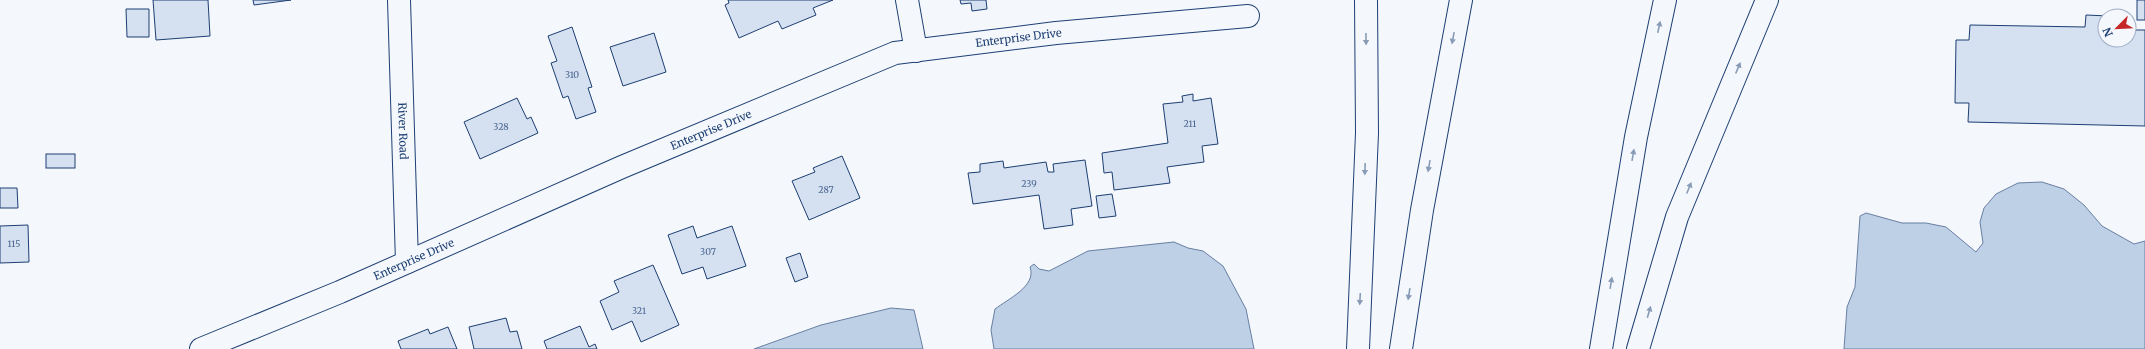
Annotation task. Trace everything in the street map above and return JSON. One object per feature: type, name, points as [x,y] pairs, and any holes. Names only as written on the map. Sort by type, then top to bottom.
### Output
[{"type":"main road","name":"River Road","points":[[399,0],[407,262]]},
{"type":"main road","points":[[907,0],[916,51]]},
{"type":"main road","points":[[1358,349],[1367,133],[1366,0]]},
{"type":"main road","points":[[1401,349],[1422,210],[1461,0]]},
{"type":"main road","points":[[1601,349],[1636,137],[1665,0]]},
{"type":"main road","points":[[1638,349],[1677,217],[1767,0]]},
{"type":"main road","name":"Enterprise Drive","points":[[201,349],[407,262],[679,143],[895,53],[1056,33],[1248,16]]},
{"type":"water","points":[[2042,182],[2064,189],[2084,205],[2102,226],[2134,244],[2145,241],[2145,349],[1844,349],[1847,307],[1855,287],[1860,216],[1866,213],[1902,223],[1926,223],[1946,227],[1976,252],[1983,243],[1980,222],[1984,208],[1996,194],[2018,183]]},
{"type":"water","points":[[1174,242],[1188,248],[1203,251],[1223,266],[1246,309],[1254,349],[994,349],[991,330],[995,309],[1014,296],[1025,286],[1031,274],[1030,267],[1034,264],[1039,269],[1049,271],[1088,251]]},
{"type":"water","points":[[891,308],[914,310],[923,349],[754,349],[821,325]]},
{"type":"building","points":[[153,0],[208,0],[210,36],[156,40]]},
{"type":"building","points":[[253,0],[291,0],[254,5]]},
{"type":"building","points":[[728,0],[833,0],[813,8],[816,15],[782,29],[778,21],[739,38],[725,5],[729,3]]},
{"type":"building","points":[[960,0],[986,0],[987,9],[972,11],[971,3],[961,4]]},
{"type":"building","points":[[2137,0],[2145,0],[2145,20],[2137,20]]},
{"type":"building","points":[[126,9],[149,9],[149,37],[127,37]]},
{"type":"building","points":[[2086,15],[2097,16],[2097,48],[2137,48],[2137,30],[2145,30],[2145,126],[1968,122],[1969,103],[1955,103],[1956,40],[1969,40],[1970,25],[2085,27]]},
{"type":"building","points":[[572,27],[592,87],[588,88],[596,112],[576,119],[568,96],[563,98],[551,63],[557,61],[548,36]]},
{"type":"building","points":[[654,33],[666,72],[623,86],[610,47]]},
{"type":"building","points":[[1193,94],[1193,101],[1211,98],[1218,144],[1202,146],[1204,162],[1167,167],[1170,183],[1114,190],[1112,172],[1104,173],[1102,153],[1168,143],[1163,104],[1183,102],[1182,96]]},
{"type":"building","points":[[517,98],[527,119],[531,117],[538,133],[480,159],[464,122]]},
{"type":"building","points":[[46,154],[75,154],[75,168],[46,168]]},
{"type":"building","points":[[842,156],[860,198],[809,220],[792,181],[815,172],[813,168]]},
{"type":"building","points":[[1085,160],[1092,206],[1071,209],[1073,225],[1044,229],[1039,195],[973,204],[968,173],[980,172],[980,164],[1003,161],[1004,168],[1046,162],[1048,172],[1054,172],[1053,164]]},
{"type":"building","points":[[0,188],[17,188],[18,208],[0,208]]},
{"type":"building","points":[[1112,194],[1116,216],[1099,218],[1096,196]]},
{"type":"building","points":[[28,225],[29,262],[0,263],[0,226]]},
{"type":"building","points":[[693,226],[697,238],[732,226],[746,266],[707,279],[703,267],[682,274],[668,235]]},
{"type":"building","points":[[800,253],[808,277],[795,282],[786,258]]},
{"type":"building","points":[[653,265],[679,325],[641,342],[632,321],[612,330],[600,301],[619,292],[614,281]]},
{"type":"building","points":[[506,318],[510,332],[517,331],[522,349],[474,349],[469,327]]},
{"type":"building","points":[[580,326],[589,347],[595,344],[597,349],[547,349],[544,341]]},
{"type":"building","points":[[448,327],[457,349],[401,349],[398,341],[428,329],[430,334]]}]
